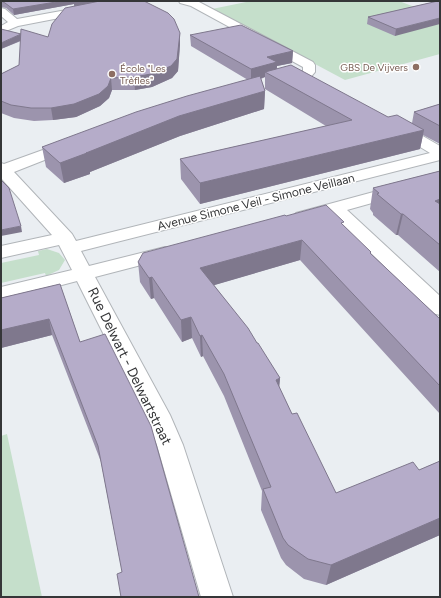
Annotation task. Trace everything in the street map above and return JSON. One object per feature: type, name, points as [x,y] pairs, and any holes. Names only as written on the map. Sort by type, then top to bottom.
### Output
[{"type":"street","points":[[1,30],[15,23],[132,1]]},
{"type":"street","points":[[189,3],[212,1]]},
{"type":"street","points":[[189,3],[309,65],[309,72],[298,76],[317,83]]},
{"type":"street","points":[[1,11],[15,23]]},
{"type":"street","points":[[384,120],[440,152]]},
{"type":"street","points":[[2,169],[84,139]]},
{"type":"street","name":"Avenue Simone Veil - Simone Veillaan","points":[[68,243],[440,155]]},
{"type":"street","name":"Rue Delwart - Delwartstraat","points":[[2,169],[68,243],[157,415],[170,445],[217,597]]},
{"type":"street","name":"Avenue Simone Veil - Simone Veillaan","points":[[288,220],[440,179]]},
{"type":"street","points":[[334,207],[440,308]]},
{"type":"street","points":[[1,252],[68,243]]},
{"type":"street","points":[[84,274],[182,249]]},
{"type":"street","name":"Rue Delwart - Delwartstraat","points":[[1,294],[84,274]]},
{"type":"green space","points":[[251,1],[399,1],[440,18],[440,54],[345,80],[212,9]]},
{"type":"green space","points":[[47,249],[59,253],[65,260],[59,270],[46,276],[45,273],[1,283],[1,263],[39,255],[38,251]]},
{"type":"green space","points":[[7,434],[42,597],[1,597],[1,436]]},
{"type":"building","points":[[1,1],[62,1],[13,9]]},
{"type":"building","points":[[100,1],[144,1],[168,13],[174,19],[180,33],[177,59],[171,66],[151,74],[134,77],[111,78],[108,86],[99,94],[74,104],[51,108],[31,108],[11,105],[1,101],[1,74],[19,65],[21,29],[48,37],[52,24],[65,8]]},
{"type":"building","points":[[440,1],[440,18],[396,29],[368,17]]},
{"type":"building","points":[[241,25],[293,51],[267,57],[277,62],[251,69],[190,35]]},
{"type":"building","points":[[1,29],[21,34],[1,43]]},
{"type":"building","points":[[291,65],[388,117],[397,115],[424,130],[200,183],[180,159],[352,120],[265,72]]},
{"type":"building","points":[[260,76],[265,91],[179,116],[60,163],[42,147],[136,112]]},
{"type":"building","points":[[440,104],[440,126],[414,112]]},
{"type":"building","points":[[440,171],[440,199],[435,201],[440,204],[440,245],[377,194],[379,193],[373,188]]},
{"type":"building","points":[[1,180],[9,188],[21,226],[1,230]]},
{"type":"building","points":[[326,205],[344,222],[341,223],[371,252],[370,253],[440,319],[440,386],[302,240],[200,268],[248,328],[280,378],[276,380],[292,414],[297,413],[336,493],[413,462],[419,470],[440,461],[440,518],[331,565],[308,559],[288,545],[283,538],[263,489],[271,487],[224,374],[202,335],[200,336],[191,317],[181,320],[152,277],[149,278],[138,262],[143,253]]},
{"type":"building","points":[[60,284],[80,342],[105,334],[151,426],[199,597],[121,597],[117,574],[122,572],[98,446],[49,319],[1,330],[1,298]]},
{"type":"place","name":"GBS De Vijvers","points":[[416,67]]},
{"type":"place","name":"École \"Les Trèfles\"","points":[[112,74]]}]
